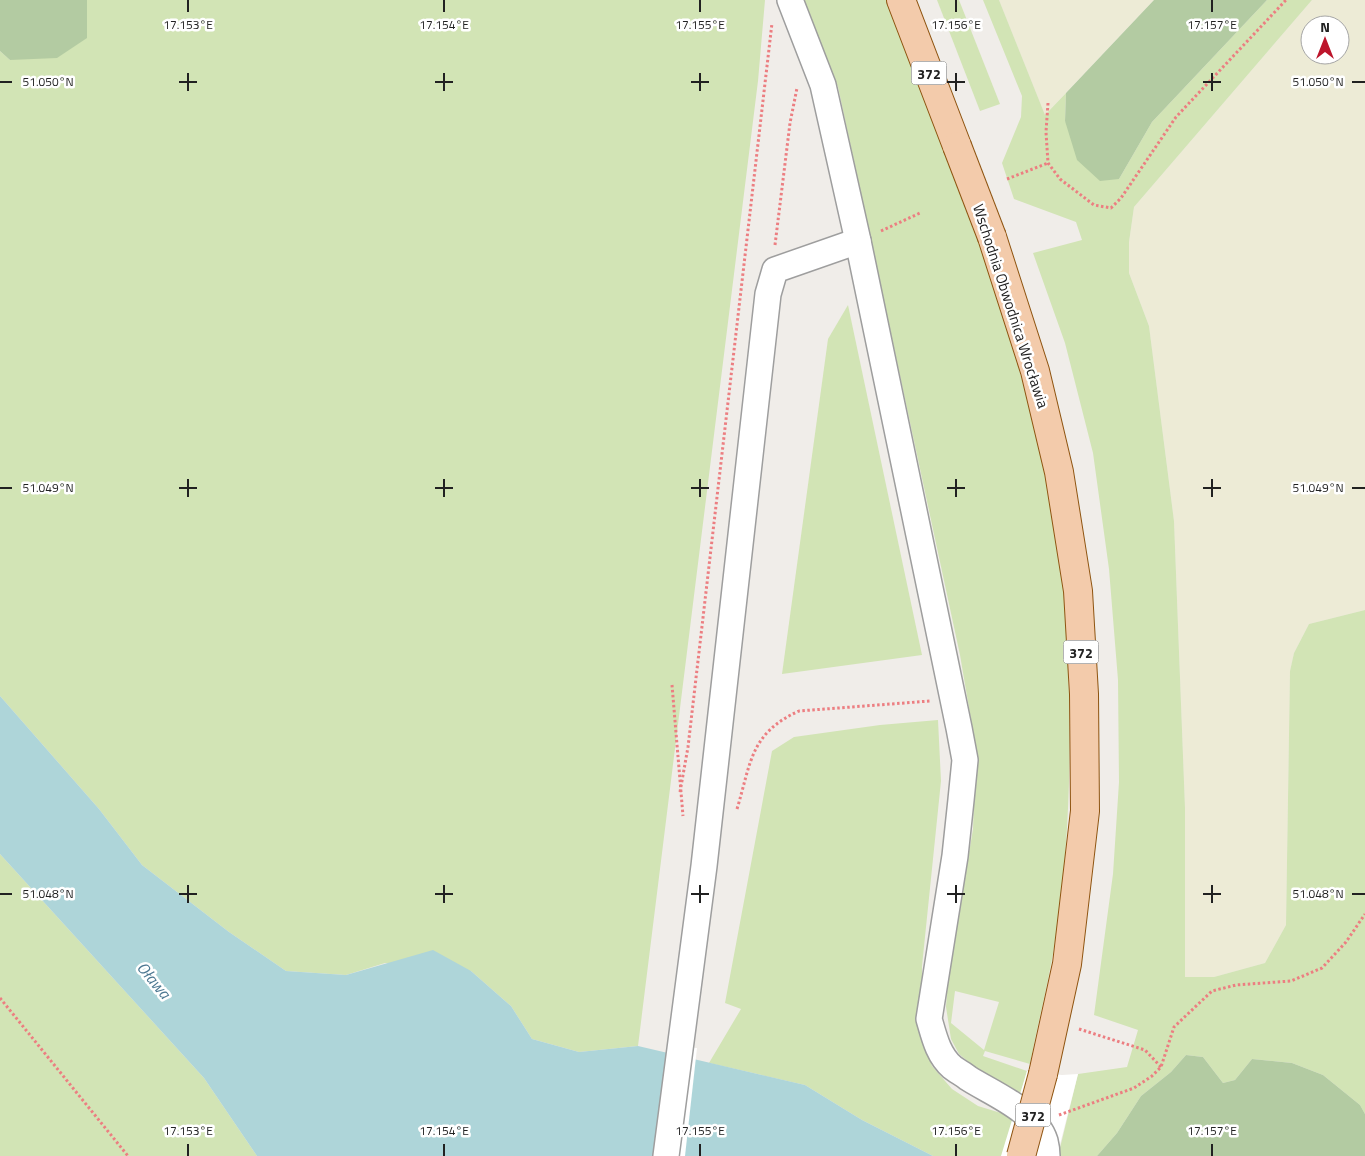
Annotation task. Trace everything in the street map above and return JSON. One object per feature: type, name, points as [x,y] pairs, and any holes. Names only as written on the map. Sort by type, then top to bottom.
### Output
[{"type":"main road","name":"Wschodnia Obwodnica Wrocławia","points":[[901,0],[992,237],[1035,371],[1059,472],[1078,591],[1084,694],[1085,811],[1067,964],[1043,1074],[1021,1156]]},
{"type":"street","points":[[791,3],[823,85],[858,241],[965,760],[955,856],[930,1019],[940,1052],[952,1067],[1009,1101],[1024,1113],[1035,1124],[1045,1139],[1048,1156]]},
{"type":"street","points":[[666,1156],[704,866],[768,294],[775,270],[858,241]]},
{"type":"path","points":[[1048,103],[1046,132],[1048,163],[1060,179],[1094,205],[1111,208],[1122,198],[1176,117],[1286,0]]},
{"type":"path","points":[[680,792],[688,747],[773,17],[791,3]]},
{"type":"path","points":[[775,270],[775,245],[782,185],[797,86]]},
{"type":"path","points":[[1007,179],[1048,163]]},
{"type":"path","points":[[890,227],[920,213]]},
{"type":"path","points":[[672,684],[683,818]]},
{"type":"path","points":[[735,817],[750,762],[758,743],[771,728],[784,718],[799,711],[953,699]]},
{"type":"path","points":[[1035,1124],[1134,1088],[1152,1076],[1161,1067],[1174,1027],[1212,991],[1236,985],[1291,981],[1322,968],[1346,942],[1365,914]]},
{"type":"path","points":[[0,998],[128,1156]]},
{"type":"path","points":[[1079,1028],[1145,1050],[1161,1067]]},
{"type":"shaded area","points":[[999,0],[1154,0],[1045,115]]},
{"type":"shaded area","points":[[1312,0],[1365,0],[1365,610],[1309,624],[1294,653],[1290,671],[1286,925],[1265,963],[1214,977],[1185,977],[1185,808],[1174,521],[1149,326],[1129,273],[1129,242],[1134,207]]},
{"type":"green space","points":[[0,0],[87,0],[87,38],[57,58],[10,60],[0,51]]},
{"type":"green space","points":[[87,0],[765,0],[758,81],[638,1046],[579,1052],[532,1039],[511,1006],[471,971],[385,963],[346,975],[286,971],[229,932],[142,865],[99,809],[0,696],[0,51],[10,60],[86,38]]},
{"type":"green space","points":[[803,0],[888,0],[946,151],[1000,305],[1023,383],[1043,462],[1058,542],[1068,631],[1070,753],[1066,844],[1056,934],[1051,967],[1030,1064],[985,1051],[983,1056],[1027,1071],[1021,1093],[977,1069],[959,1054],[951,1039],[946,1007],[948,979],[973,829],[976,749],[960,655],[838,87]],"holes":[[[955,991],[999,1002],[984,1050],[951,1023]]]},
{"type":"green space","points":[[937,0],[959,0],[1000,104],[980,111]]},
{"type":"green space","points":[[983,0],[999,0],[1045,115],[1066,93],[1065,121],[1119,179],[1152,122],[1267,0],[1312,0],[1134,207],[1129,242],[1129,273],[1149,326],[1174,521],[1185,808],[1185,977],[1214,977],[1265,963],[1286,925],[1290,671],[1294,653],[1309,624],[1365,610],[1365,1114],[1360,1105],[1323,1075],[1292,1063],[1252,1059],[1235,1080],[1223,1083],[1203,1057],[1186,1055],[1171,1072],[1141,1096],[1117,1133],[1097,1156],[1060,1156],[1059,1152],[1078,1074],[1127,1067],[1138,1030],[1094,1015],[1113,874],[1119,782],[1118,680],[1109,569],[1093,453],[1065,343],[1033,253],[1082,240],[1076,222],[1014,199],[1002,163],[1021,117],[1022,96]]},
{"type":"green space","points":[[1154,0],[1267,0],[1152,122],[1119,179],[1100,181],[1077,160],[1065,121],[1066,93]]},
{"type":"green space","points":[[848,305],[922,655],[782,674],[828,339]]},
{"type":"green space","points":[[938,720],[941,781],[922,966],[922,1025],[925,1046],[932,1066],[952,1089],[978,1106],[1014,1117],[1003,1156],[933,1156],[862,1120],[805,1085],[709,1063],[741,1009],[725,1003],[772,751],[794,737],[880,725]]},
{"type":"green space","points":[[0,854],[204,1078],[257,1156],[0,1156]]},
{"type":"green space","points":[[1186,1055],[1203,1057],[1223,1083],[1235,1080],[1252,1059],[1292,1063],[1323,1075],[1360,1105],[1365,1114],[1365,1156],[1097,1156],[1117,1133],[1141,1096],[1171,1072]]},
{"type":"water","name":"Oława","points":[[0,696],[99,809],[142,865],[229,932],[286,971],[346,975],[433,950],[471,971],[511,1006],[532,1039],[579,1052],[638,1046],[805,1085],[862,1120],[933,1156],[257,1156],[204,1078],[0,854]]},
{"type":"pier","points":[[672,1046],[697,1048],[685,1156],[660,1156]]},
{"type":"pier","points":[[1027,1071],[1062,1075],[1078,1074],[1057,1156],[1001,1156]]}]
